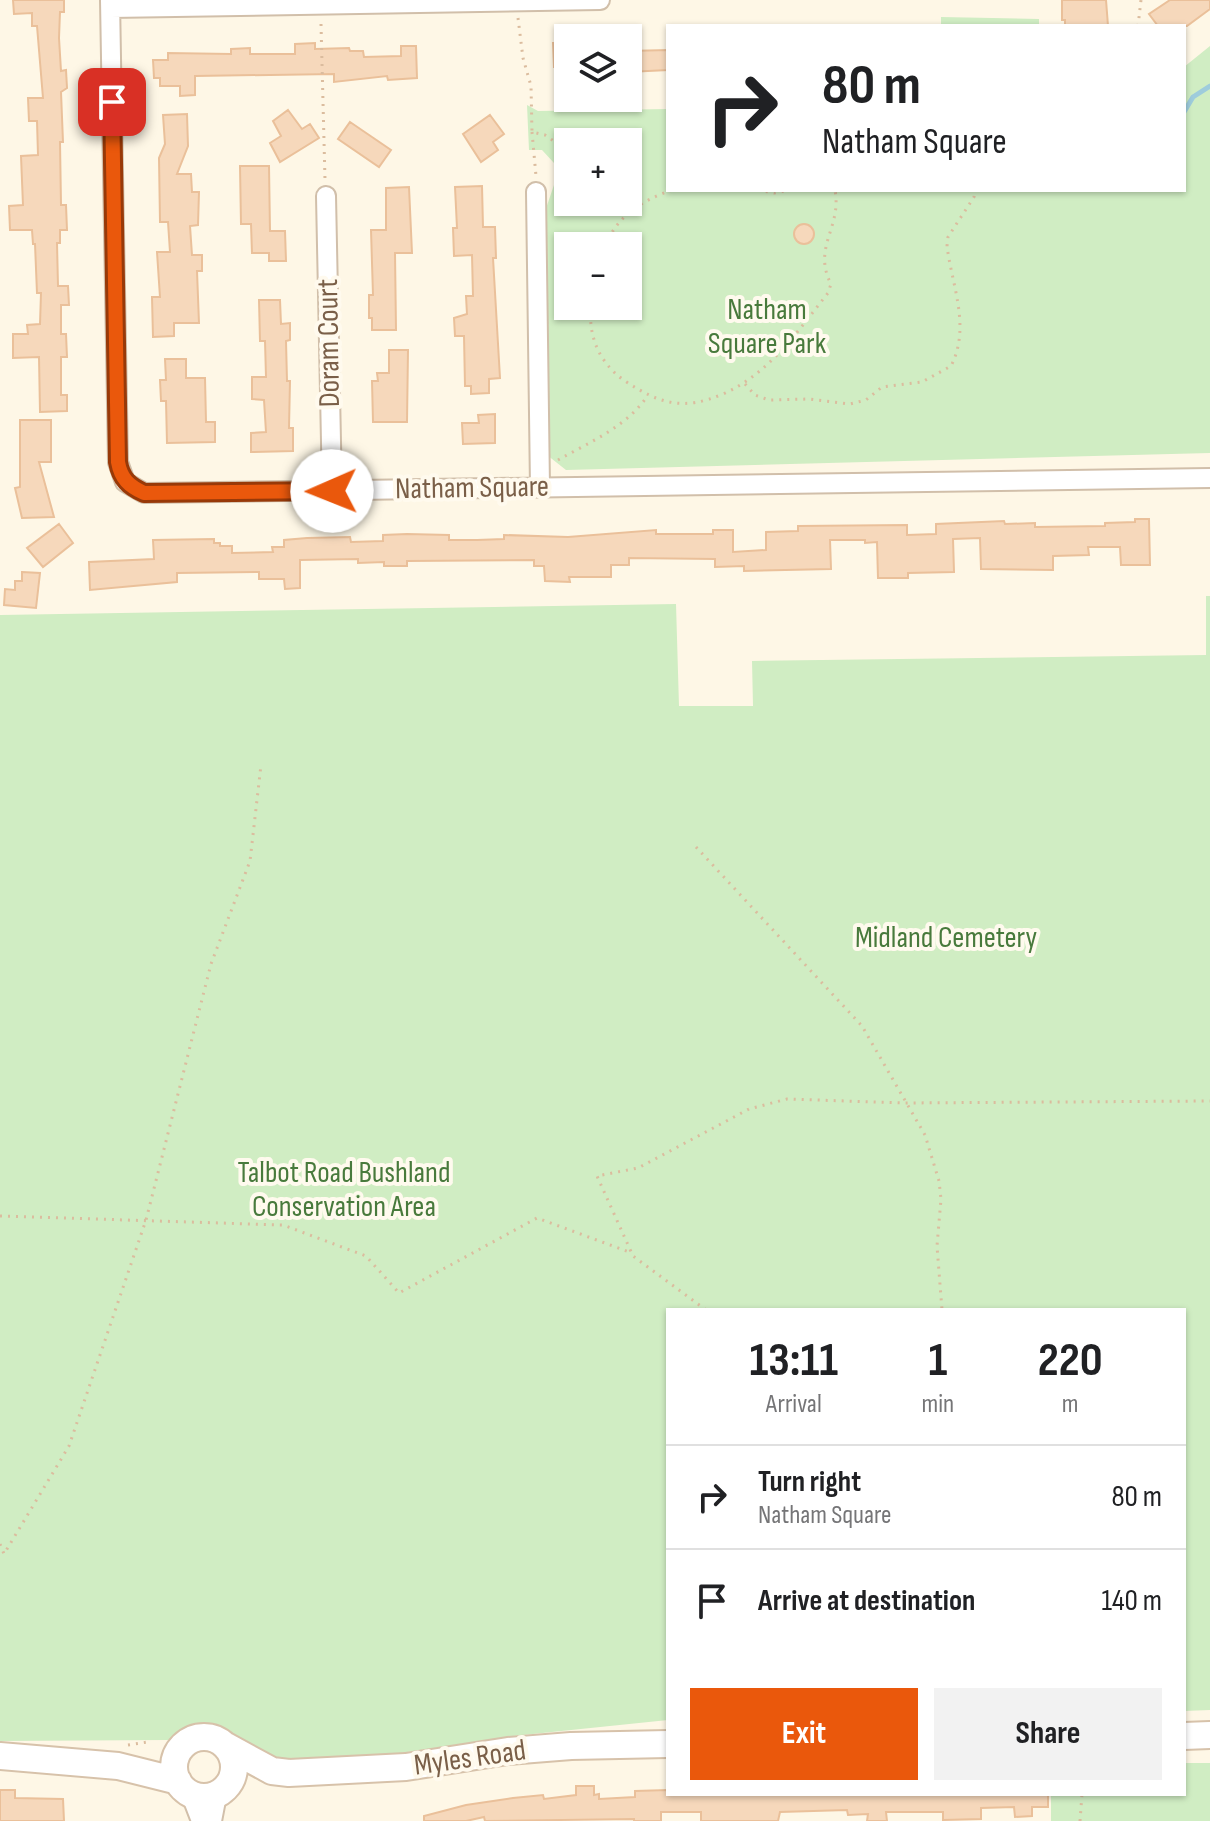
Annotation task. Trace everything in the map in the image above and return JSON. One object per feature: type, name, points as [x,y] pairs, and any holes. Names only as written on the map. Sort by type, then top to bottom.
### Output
[{"type":"street","points":[[110,4],[600,0]]},
{"type":"street","name":"Natham Square","points":[[110,4],[118,462],[125,482],[144,493],[1210,478]]},
{"type":"street","points":[[536,192],[540,487]]},
{"type":"street","name":"Doram Court","points":[[326,196],[332,491]]},
{"type":"street","points":[[1186,1736],[1210,1735]]},
{"type":"street","points":[[0,1756],[118,1766],[204,1789],[234,1770],[226,1746],[209,1738],[200,1738],[118,1766]]},
{"type":"street","name":"Myles Road","points":[[204,1789],[272,1771],[321,1772],[406,1767],[508,1751],[666,1744]]},
{"type":"street","points":[[183,1746],[175,1763],[204,1789],[212,1821]]},
{"type":"street","name":"Myles Road","points":[[226,1746],[272,1771]]},
{"type":"street","points":[[201,1821],[204,1789]]},
{"type":"path","points":[[1138,24],[1141,0]]},
{"type":"path","points":[[516,1],[523,58],[531,86],[536,192]]},
{"type":"path","points":[[322,4],[326,196]]},
{"type":"path","points":[[532,132],[554,141]]},
{"type":"path","points":[[642,205],[668,192]]},
{"type":"path","points":[[591,320],[592,338],[614,373],[648,395],[687,405],[745,384],[771,364],[828,293],[831,284],[824,258],[838,210],[835,192]]},
{"type":"path","points":[[745,384],[755,395],[769,400],[809,399],[850,404],[866,400],[882,387],[922,382],[951,366],[959,343],[960,308],[947,246],[948,237],[975,192]]},
{"type":"path","points":[[611,232],[624,216]]},
{"type":"path","points":[[554,462],[608,432],[641,406],[648,395]]},
{"type":"path","points":[[0,1544],[4,1554],[69,1446],[146,1220],[211,964],[250,861],[261,765]]},
{"type":"path","points":[[696,847],[862,1026],[925,1135],[939,1181],[941,1199],[937,1246],[942,1308]]},
{"type":"path","points":[[632,1253],[597,1176],[638,1168],[749,1109],[787,1099],[904,1103],[1210,1101]]},
{"type":"path","points":[[0,1216],[283,1225],[366,1256],[399,1293],[537,1218],[632,1253],[703,1308]]},
{"type":"path","points":[[1080,1821],[1082,1796]]},
{"type":"green space","points":[[941,17],[1039,19],[1039,24],[941,24]]},
{"type":"green space","name":"Natham Square Park","points":[[1210,46],[1210,453],[566,470],[547,455],[542,220],[554,185],[554,216],[642,216],[642,128],[554,128],[554,163],[542,150],[529,150],[527,105],[538,111],[554,112],[666,109],[666,192],[1186,192],[1186,65]]},
{"type":"green space","name":"Talbot Road Bushland Conservation Area","points":[[1206,596],[1210,596],[1210,1710],[1186,1711],[1186,1308],[666,1308],[666,1720],[513,1736],[355,1760],[285,1761],[215,1729],[190,1729],[168,1740],[0,1741],[0,615],[676,604],[679,706],[753,706],[752,661],[1206,655]]},
{"type":"green space","points":[[1186,1763],[1210,1763],[1210,1821],[1051,1821],[1051,1796],[1186,1796]]},
{"type":"building","points":[[13,0],[64,0],[64,12],[60,12],[59,38],[61,71],[66,70],[67,88],[61,92],[63,142],[60,142],[61,205],[66,205],[67,230],[60,230],[60,243],[57,243],[58,286],[68,286],[69,305],[61,305],[61,334],[66,334],[67,357],[61,357],[61,395],[67,395],[67,411],[40,412],[39,357],[13,358],[13,334],[28,334],[27,325],[40,324],[41,293],[37,293],[32,230],[10,230],[9,206],[23,205],[21,156],[38,155],[37,121],[29,121],[28,98],[43,98],[37,26],[32,26],[32,13],[14,14]]},
{"type":"building","points":[[1062,0],[1106,0],[1108,24],[1065,24],[1062,20]]},
{"type":"building","points":[[1170,0],[1210,0],[1210,9],[1187,26],[1156,24],[1149,14]]},
{"type":"building","points":[[315,43],[315,49],[349,48],[350,51],[363,51],[364,57],[401,56],[401,46],[416,46],[417,78],[388,80],[387,76],[334,82],[334,74],[195,76],[195,95],[180,96],[180,86],[160,86],[160,78],[154,78],[153,60],[168,60],[168,53],[231,54],[231,49],[250,48],[250,54],[295,54],[295,44]]},
{"type":"building","points":[[666,50],[666,70],[642,71],[642,51]]},
{"type":"building","points":[[288,110],[302,129],[310,124],[319,138],[280,162],[270,143],[281,136],[273,121]]},
{"type":"building","points":[[187,114],[188,146],[177,174],[191,174],[192,192],[199,192],[198,225],[190,226],[192,255],[202,255],[202,271],[197,271],[199,323],[174,323],[174,336],[153,337],[152,297],[160,297],[157,252],[170,252],[168,222],[160,222],[159,158],[165,144],[163,115]]},
{"type":"building","points":[[490,115],[504,134],[493,142],[498,150],[481,162],[463,134]]},
{"type":"building","points":[[350,122],[391,150],[379,167],[338,139]]},
{"type":"building","points":[[240,166],[269,166],[270,231],[285,231],[286,261],[269,261],[269,253],[252,253],[251,224],[241,224]]},
{"type":"building","points":[[482,186],[483,227],[495,227],[496,258],[493,258],[500,378],[489,379],[489,393],[471,394],[471,386],[465,386],[464,336],[455,336],[454,318],[467,314],[466,296],[473,296],[472,255],[454,256],[453,228],[457,228],[455,187]]},
{"type":"building","points":[[409,187],[412,253],[395,253],[396,330],[372,330],[372,318],[369,318],[369,295],[373,295],[371,230],[386,230],[386,188]]},
{"type":"building","points":[[804,224],[811,227],[814,234],[811,241],[804,244],[797,241],[794,234],[797,227]]},
{"type":"building","points":[[259,300],[280,300],[281,324],[290,323],[290,340],[286,341],[287,381],[290,381],[289,428],[293,428],[293,451],[251,452],[251,433],[266,432],[264,400],[252,399],[252,377],[266,377],[265,341],[260,341]]},
{"type":"building","points":[[389,350],[408,350],[407,422],[373,422],[372,381],[378,381],[377,373],[389,373]]},
{"type":"building","points":[[165,359],[186,359],[186,378],[205,378],[206,422],[215,422],[215,442],[167,443],[166,401],[161,401],[160,380],[166,380]]},
{"type":"building","points":[[495,414],[495,443],[463,444],[462,423],[479,423],[478,415]]},
{"type":"building","points":[[20,420],[51,420],[51,462],[39,462],[54,517],[22,518],[15,488],[20,487]]},
{"type":"building","points":[[1135,519],[1149,519],[1150,565],[1121,565],[1120,547],[1088,547],[1089,555],[1053,556],[1053,570],[981,569],[980,538],[953,539],[954,572],[908,573],[908,578],[878,578],[877,542],[830,540],[831,569],[744,571],[744,566],[715,567],[715,559],[629,558],[629,565],[611,565],[611,577],[569,577],[570,582],[545,581],[544,566],[534,566],[534,560],[407,561],[407,566],[384,566],[384,562],[358,563],[358,559],[300,560],[300,588],[285,589],[284,579],[259,579],[259,572],[177,573],[177,582],[90,590],[89,562],[154,559],[153,540],[214,539],[214,543],[220,543],[220,546],[232,546],[232,553],[273,552],[272,547],[284,547],[284,540],[307,538],[350,537],[351,542],[383,541],[383,535],[407,534],[449,535],[449,540],[477,540],[504,539],[504,535],[568,537],[656,530],[656,534],[713,534],[713,530],[733,530],[733,552],[766,550],[766,532],[798,531],[798,526],[907,525],[907,535],[936,534],[936,524],[1004,521],[1005,524],[1035,523],[1035,527],[1105,526],[1105,523],[1135,522]]},
{"type":"building","points":[[59,524],[73,543],[43,567],[27,548]]},
{"type":"building","points":[[22,572],[40,573],[36,608],[4,605],[5,589],[15,590],[15,581],[22,581]]},
{"type":"building","points":[[576,1786],[594,1786],[594,1795],[599,1794],[599,1799],[635,1797],[635,1791],[666,1790],[666,1796],[1048,1796],[1048,1807],[1032,1807],[1032,1816],[1015,1817],[1014,1807],[981,1808],[981,1819],[943,1820],[943,1812],[886,1812],[887,1821],[867,1821],[868,1814],[848,1815],[847,1810],[780,1812],[778,1821],[701,1821],[701,1812],[661,1812],[661,1821],[485,1821],[484,1817],[466,1821],[424,1821],[424,1816],[466,1805],[543,1795],[544,1799],[576,1795]]},
{"type":"building","points":[[0,1790],[15,1790],[15,1798],[63,1799],[64,1821],[0,1821]]},
{"type":"waterway","points":[[1186,109],[1193,97],[1210,86]]},
{"type":"route","points":[[112,102],[118,462],[125,482],[144,493],[157,494],[332,491]]},
{"type":"park label","name":"Midland Cemetery","points":[[946,938]]}]
